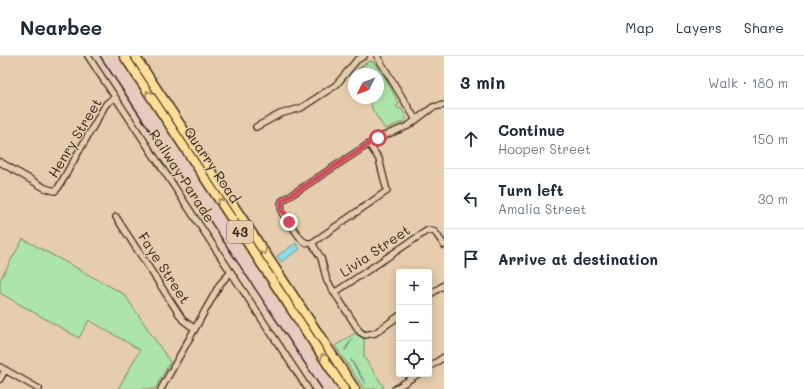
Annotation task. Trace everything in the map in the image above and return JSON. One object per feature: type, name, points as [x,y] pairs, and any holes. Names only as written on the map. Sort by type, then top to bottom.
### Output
[{"type":"main road","name":"Quarry Road","points":[[124,56],[344,389]]},
{"type":"main road","name":"Quarry Road","points":[[135,56],[355,389]]},
{"type":"main road","points":[[308,334],[315,329]]},
{"type":"street","name":"Railway Parade","points":[[88,56],[308,389]]},
{"type":"street","points":[[256,127],[280,114],[301,108],[330,89],[340,82],[357,60],[364,56]]},
{"type":"street","points":[[377,56],[416,120]]},
{"type":"street","name":"Henry Street","points":[[0,162],[45,188],[55,191],[106,104],[115,97]]},
{"type":"street","points":[[369,144],[379,159],[387,191],[312,243],[306,243],[301,239],[282,213],[281,205],[286,198],[369,144],[408,126],[433,107],[444,105]]},
{"type":"street","name":"Faye Street","points":[[116,216],[183,320],[195,329]]},
{"type":"street","name":"Livia Street","points":[[334,293],[428,230],[435,232],[444,245]]},
{"type":"street","points":[[312,243],[321,258],[327,281],[357,329],[365,336],[375,333],[396,318]]},
{"type":"street","points":[[161,389],[220,284],[231,272]]},
{"type":"street","points":[[432,294],[444,285]]},
{"type":"street","points":[[432,365],[444,357]]},
{"type":"street","points":[[0,379],[2,369],[39,389]]},
{"type":"street","points":[[395,389],[413,377]]},
{"type":"shaded area","points":[[95,56],[115,56],[335,389],[318,389]]},
{"type":"green space","points":[[369,61],[374,62],[378,68],[359,68]]},
{"type":"green space","points":[[384,76],[399,104],[396,106],[399,109],[401,108],[406,117],[405,121],[385,129],[373,111],[371,104],[384,104]]},
{"type":"green space","points":[[23,239],[124,294],[170,362],[155,389],[118,389],[140,350],[89,320],[79,338],[0,293],[0,280]]},
{"type":"green space","points":[[355,333],[364,339],[364,357],[384,387],[381,389],[364,389],[335,346]]},
{"type":"water","points":[[296,243],[300,249],[281,262],[277,256]]},
{"type":"waterway","points":[[345,350],[352,339]]},
{"type":"waterway","points":[[351,360],[365,383]]},
{"type":"railway","points":[[100,56],[322,389]]},
{"type":"route","points":[[289,222],[282,213],[282,201],[378,138]]}]
